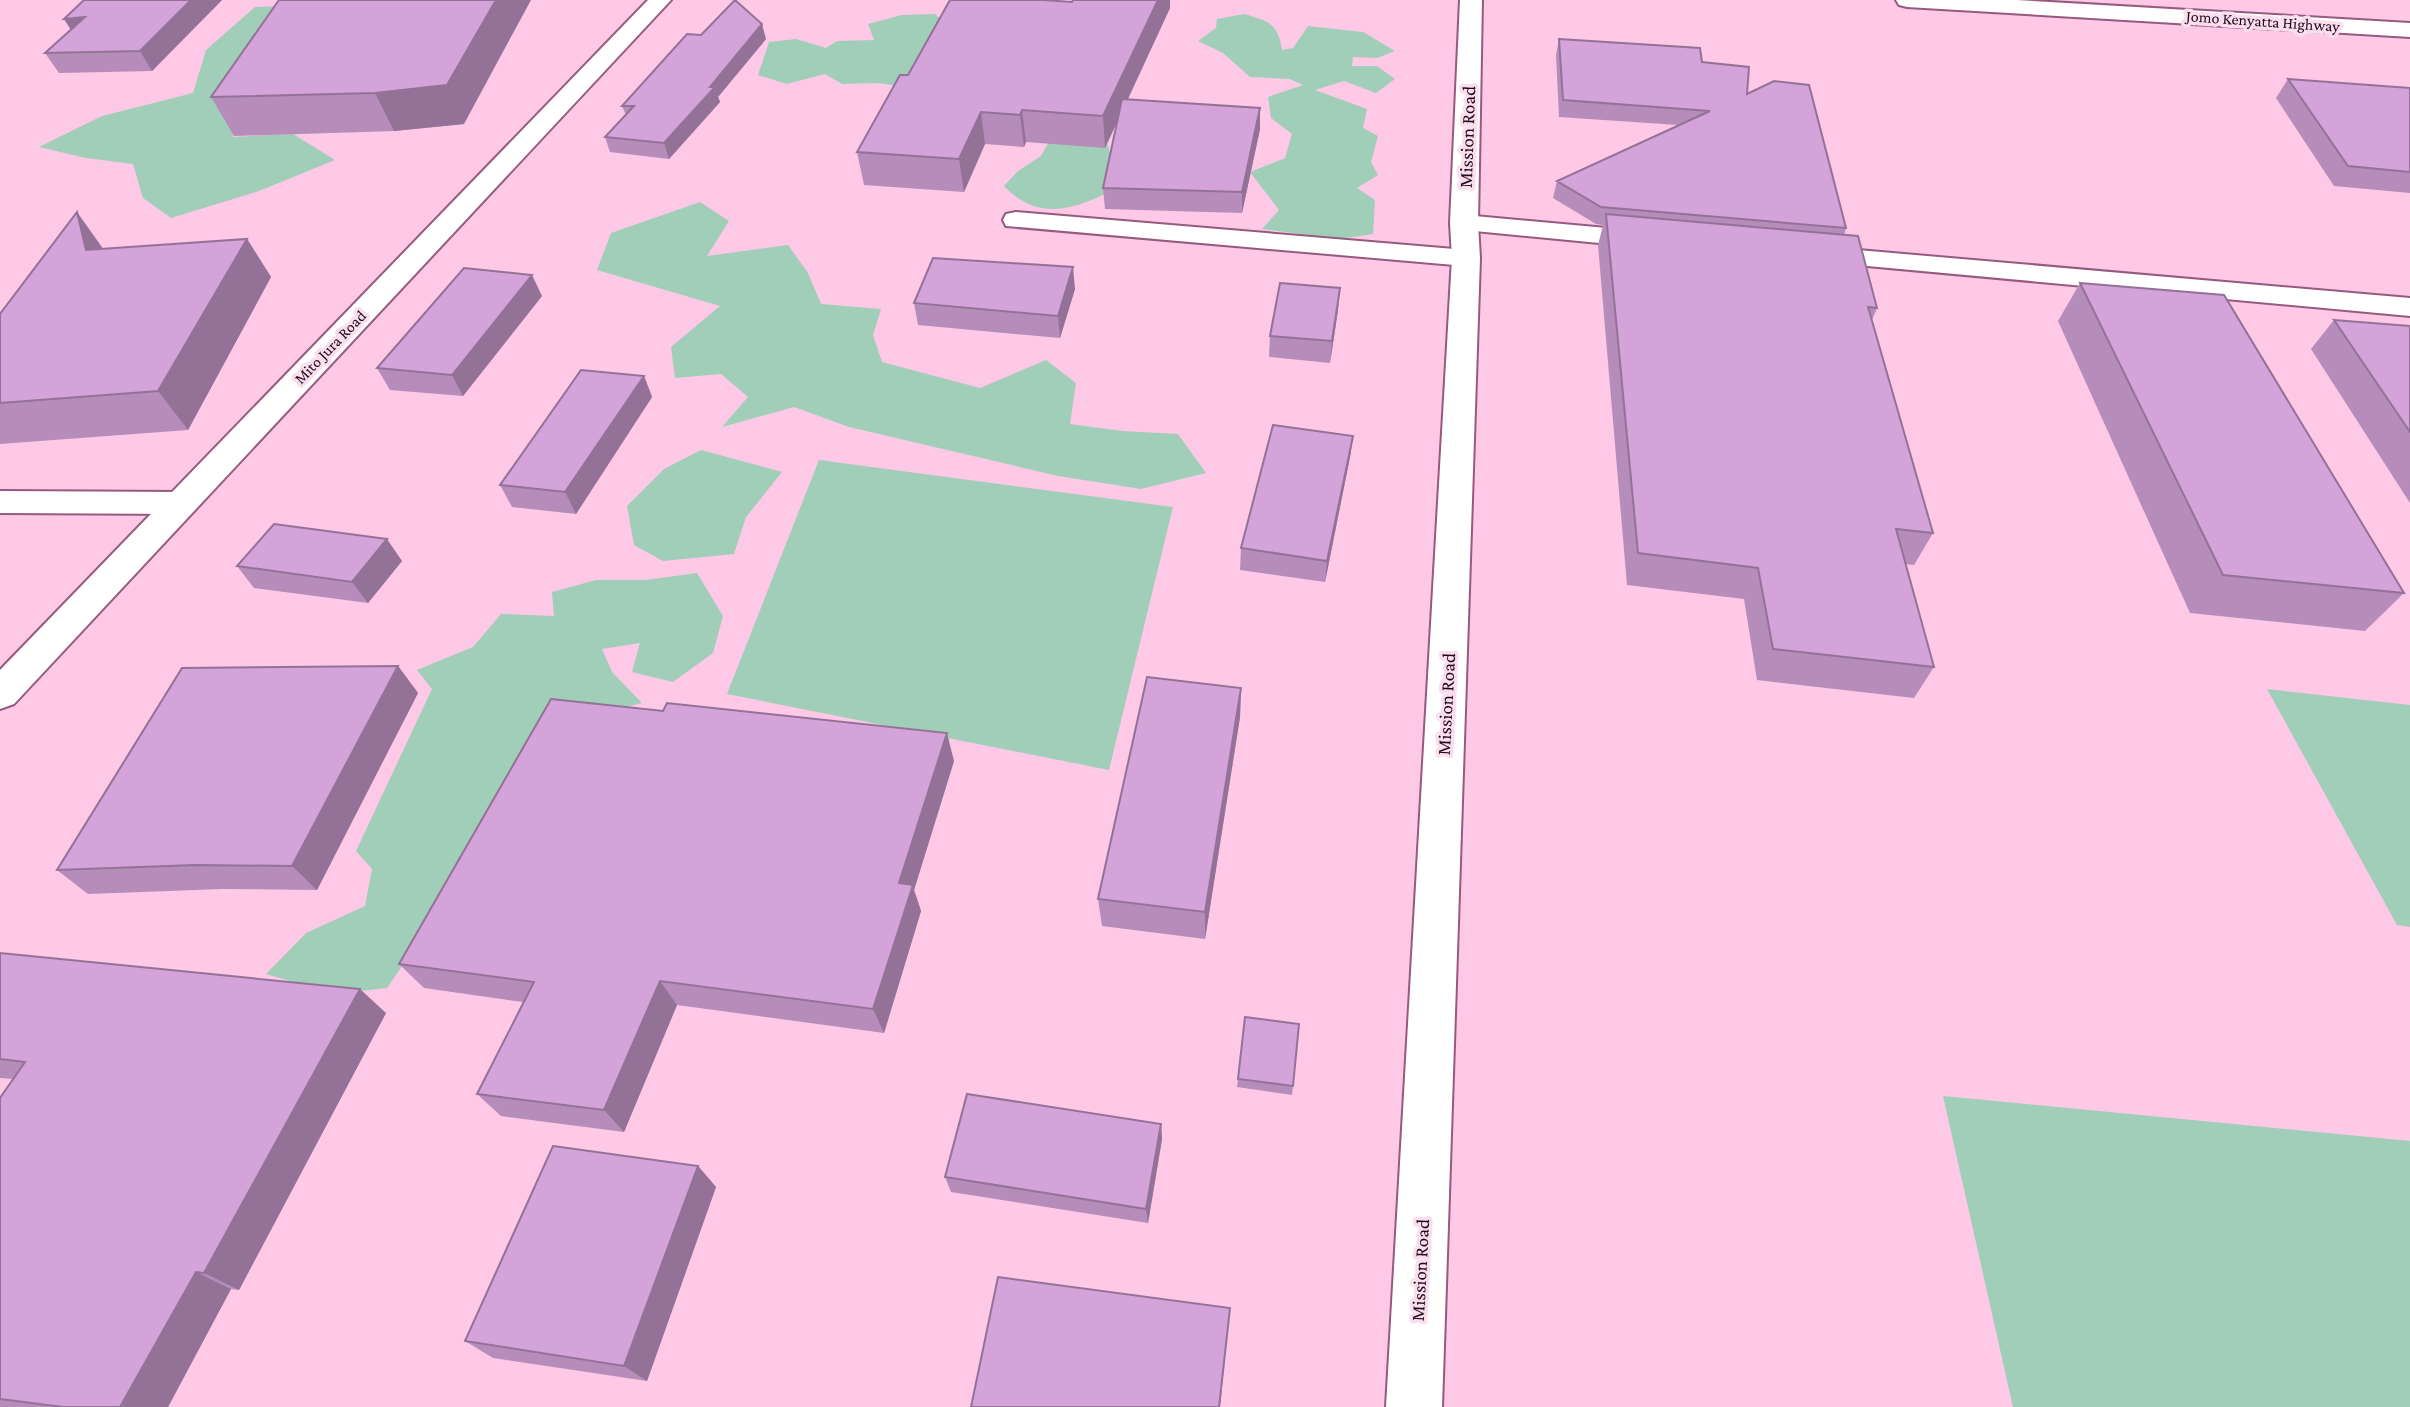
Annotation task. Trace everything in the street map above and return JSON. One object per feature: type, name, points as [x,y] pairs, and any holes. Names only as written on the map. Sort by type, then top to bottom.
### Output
[{"type":"main road","name":"Mito Jura Road","points":[[0,694],[660,0]]},
{"type":"main road","name":"Mission Road","points":[[1414,1407],[1465,241],[1471,0]]},
{"type":"main road","name":"Jomo Kenyatta Highway","points":[[1907,0],[2410,30]]},
{"type":"main road","name":"Jomo Kenyatta Highway","points":[[2169,0],[2410,15]]},
{"type":"main road","points":[[1016,220],[1465,241],[1673,242]]},
{"type":"main road","points":[[1784,252],[2410,307]]},
{"type":"main road","points":[[0,502],[183,503]]},
{"type":"green space","points":[[313,5],[230,99],[233,137],[293,134],[335,160],[259,191],[171,218],[143,198],[133,164],[86,158],[39,147],[102,116],[193,93],[206,50],[255,7]]},
{"type":"green space","points":[[935,14],[948,26],[910,88],[879,83],[842,84],[825,74],[787,84],[758,75],[769,42],[796,39],[826,48],[837,41],[874,40],[868,24],[902,15]]},
{"type":"green space","points":[[1244,14],[1270,24],[1278,34],[1282,50],[1293,48],[1308,26],[1363,32],[1395,51],[1377,58],[1353,57],[1352,66],[1377,66],[1395,79],[1376,93],[1344,81],[1315,90],[1367,109],[1363,128],[1378,136],[1371,162],[1378,175],[1357,188],[1375,200],[1373,234],[1339,239],[1262,229],[1279,210],[1250,172],[1285,158],[1292,134],[1271,118],[1268,97],[1303,85],[1290,79],[1250,77],[1223,53],[1198,41],[1216,28],[1217,19]]},
{"type":"green space","points":[[1103,130],[1120,186],[1090,201],[1060,209],[1032,205],[1004,186],[1018,171],[1041,156],[1055,131]]},
{"type":"green space","points":[[700,202],[729,221],[707,256],[788,245],[808,273],[821,304],[881,309],[873,335],[882,362],[980,388],[1046,360],[1076,383],[1070,424],[1122,431],[1178,434],[1206,473],[1141,489],[1058,476],[849,427],[794,407],[722,427],[748,397],[721,374],[675,378],[671,347],[720,306],[597,270],[611,233]]},
{"type":"green space","points":[[701,450],[782,472],[746,517],[734,554],[663,561],[634,545],[627,506],[664,469]]},
{"type":"green space","points":[[819,460],[1173,507],[1109,770],[727,694]]},
{"type":"green space","points":[[697,573],[723,616],[713,653],[673,682],[632,672],[640,643],[602,649],[612,672],[642,703],[602,713],[463,877],[387,988],[335,994],[266,974],[306,933],[365,906],[372,869],[356,851],[432,689],[417,670],[473,647],[501,614],[554,616],[552,592],[596,580],[645,580]]},
{"type":"green space","points":[[2267,689],[2410,705],[2410,927],[2397,925]]},
{"type":"green space","points":[[1943,1096],[2410,1141],[2410,1407],[2013,1407]]},
{"type":"building","points":[[84,0],[191,0],[140,51],[45,53],[85,17],[64,19]]},
{"type":"building","points":[[279,0],[496,0],[447,85],[375,93],[211,97]]},
{"type":"building","points":[[735,0],[762,24],[710,87],[715,87],[664,143],[605,137],[634,106],[622,106],[687,34],[701,35]]},
{"type":"building","points":[[950,0],[1158,0],[1103,116],[1022,110],[1020,115],[981,112],[959,159],[857,152],[900,75],[908,75]]},
{"type":"building","points":[[1559,39],[1700,48],[1702,62],[1749,67],[1747,94],[1774,81],[1809,85],[1846,228],[1601,207],[1557,181],[1710,111],[1563,100]]},
{"type":"building","points":[[2288,79],[2410,88],[2410,172],[2348,166]]},
{"type":"building","points":[[1122,99],[1260,108],[1242,192],[1103,188]]},
{"type":"building","points":[[77,212],[86,250],[247,239],[158,391],[0,403],[0,314]]},
{"type":"building","points":[[1606,214],[1858,236],[1877,308],[1868,307],[1933,533],[1896,529],[1934,667],[1773,649],[1758,568],[1638,553]]},
{"type":"building","points":[[933,258],[1073,267],[1058,316],[914,303]]},
{"type":"building","points":[[464,268],[532,275],[452,375],[377,368]]},
{"type":"building","points":[[1280,283],[1340,288],[1332,341],[1270,336]]},
{"type":"building","points":[[2080,283],[2224,295],[2404,593],[2223,575]]},
{"type":"building","points":[[2334,320],[2410,326],[2410,432]]},
{"type":"building","points":[[581,370],[644,376],[565,492],[500,485]]},
{"type":"building","points":[[1273,425],[1353,436],[1327,561],[1241,548]]},
{"type":"building","points":[[274,524],[387,539],[352,582],[237,566]]},
{"type":"building","points":[[398,666],[292,866],[195,865],[57,870],[182,668]]},
{"type":"building","points":[[1147,677],[1241,688],[1205,912],[1098,899]]},
{"type":"building","points":[[551,699],[663,711],[667,703],[947,733],[899,883],[913,885],[873,1009],[660,981],[604,1110],[477,1094],[534,982],[399,964]]},
{"type":"building","points":[[0,953],[360,989],[204,1273],[196,1272],[120,1407],[63,1407],[0,1399],[0,1098],[25,1062],[0,1059]]},
{"type":"building","points":[[1245,1017],[1299,1024],[1293,1086],[1238,1079]]},
{"type":"building","points":[[967,1094],[1161,1124],[1146,1209],[945,1177]]},
{"type":"building","points":[[553,1146],[698,1166],[624,1366],[465,1341]]},
{"type":"building","points":[[998,1277],[1230,1308],[1219,1407],[971,1407]]}]
